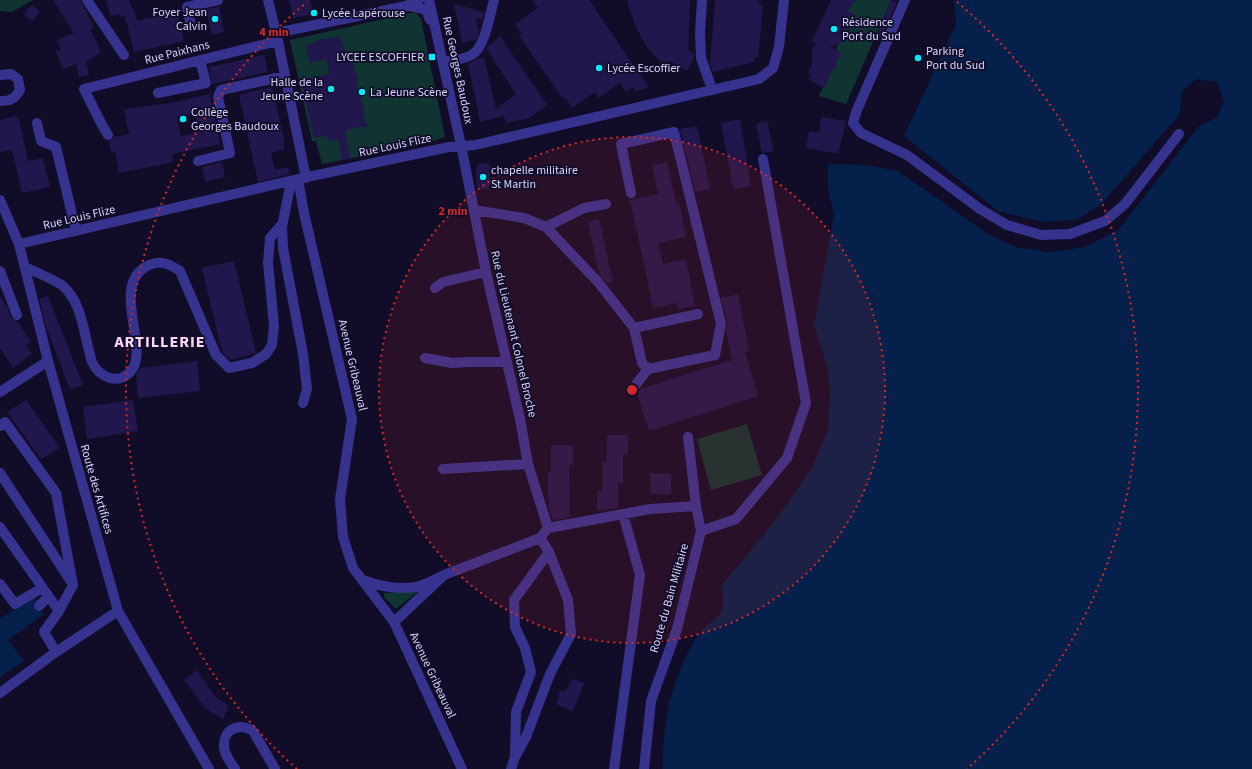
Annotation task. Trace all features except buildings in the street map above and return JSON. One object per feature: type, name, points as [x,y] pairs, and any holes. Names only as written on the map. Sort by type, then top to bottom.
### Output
[{"type":"street","points":[[87,0],[124,55]]},
{"type":"street","points":[[191,26],[187,7],[218,0]]},
{"type":"street","name":"Avenue Gribeauval","points":[[268,0],[285,76],[298,179],[304,213],[352,419],[340,499],[343,538],[353,568],[394,622],[462,769]]},
{"type":"street","name":"Rue Paixhans","points":[[108,135],[84,89],[200,60],[277,37],[419,0]]},
{"type":"street","name":"Rue Georges Baudoux","points":[[429,0],[461,145]]},
{"type":"street","points":[[443,62],[472,55],[477,50],[488,23],[494,0]]},
{"type":"street","points":[[702,0],[700,34],[701,58],[712,89]]},
{"type":"street","name":"Rue Louis Flize","points":[[20,244],[298,179],[449,147],[475,145],[759,79],[774,68],[779,47],[784,0]]},
{"type":"street","points":[[905,0],[856,110],[853,123],[861,133],[908,155],[980,209],[1007,225],[1041,235],[1048,235],[1070,234],[1105,222],[1125,204],[1179,134]]},
{"type":"street","name":"Rue Georges Baudoux","points":[[405,3],[426,10],[430,20],[455,140],[449,147]]},
{"type":"street","points":[[158,93],[206,83],[200,60]]},
{"type":"street","points":[[0,75],[11,74],[18,80],[20,90],[16,97],[10,101],[0,101]]},
{"type":"street","points":[[198,161],[230,153],[218,97],[221,90],[285,76]]},
{"type":"street","points":[[37,123],[41,141],[56,148],[76,232]]},
{"type":"street","points":[[631,193],[621,144],[674,132],[721,324],[715,355],[648,369],[634,387]]},
{"type":"street","name":"Rue du Lieutenant Colonel Broche","points":[[461,145],[486,272],[520,419],[528,464],[548,528]]},
{"type":"street","points":[[701,531],[736,519],[787,458],[806,403],[763,159]]},
{"type":"street","points":[[298,179],[282,227],[283,248],[303,354],[307,389],[303,404]]},
{"type":"street","name":"Route des Artifices","points":[[0,200],[20,244],[48,361],[118,611],[209,769]]},
{"type":"street","points":[[546,228],[584,208],[606,204]]},
{"type":"street","points":[[474,210],[524,218],[546,228],[598,282],[634,328],[642,364],[648,369]]},
{"type":"street","points":[[25,267],[63,286],[75,302],[92,362],[102,375],[116,380],[126,376],[134,367],[136,351],[131,303],[134,280],[141,269],[155,263],[167,263],[180,271],[216,355],[229,368],[252,363],[266,354],[272,346],[274,326],[268,263],[270,238],[283,223]]},
{"type":"street","points":[[0,271],[17,315]]},
{"type":"street","points":[[435,288],[443,282],[486,272]]},
{"type":"street","points":[[634,328],[698,314]]},
{"type":"street","points":[[425,358],[452,363],[506,362]]},
{"type":"street","points":[[2,388],[48,361]]},
{"type":"street","points":[[0,426],[5,422],[56,493],[73,585],[59,611],[44,632],[56,652]]},
{"type":"street","name":"Route du Bain Militaire","points":[[644,769],[651,701],[677,628],[701,531],[696,506],[688,437]]},
{"type":"street","points":[[443,469],[528,464]]},
{"type":"street","points":[[0,474],[73,585]]},
{"type":"street","points":[[362,580],[381,586],[416,587],[540,538],[548,528],[650,509],[696,506]]},
{"type":"street","points":[[614,769],[640,575],[623,514]]},
{"type":"street","points":[[0,527],[59,611]]},
{"type":"street","points":[[511,769],[515,757],[526,737],[550,674],[571,634],[568,600],[549,552],[540,538]]},
{"type":"street","points":[[515,757],[516,712],[532,672],[525,648],[515,627],[514,600],[549,552]]},
{"type":"street","points":[[394,622],[444,575]]},
{"type":"street","points":[[0,584],[15,604],[42,588]]},
{"type":"street","points":[[39,606],[48,597]]},
{"type":"street","points":[[0,693],[56,652],[118,611]]},
{"type":"street","points":[[235,769],[226,755],[224,740],[230,731],[242,726],[253,731],[275,769]]},
{"type":"green space","points":[[0,0],[33,0],[12,12],[0,11]]},
{"type":"green space","points":[[851,0],[891,0],[846,104],[819,96],[823,87],[825,87]]},
{"type":"green space","name":"La Jeune Scène","points":[[416,12],[421,19],[445,137],[432,142],[322,164],[316,141],[312,141],[290,40]]},
{"type":"green space","points":[[747,424],[762,475],[711,490],[697,439]]},
{"type":"green space","points":[[425,586],[396,609],[384,597],[384,593],[403,592]]},
{"type":"water","points":[[954,0],[1252,0],[1252,769],[663,769],[664,738],[668,707],[676,680],[685,658],[701,632],[721,613],[723,607],[723,595],[721,586],[772,525],[812,468],[828,430],[830,390],[827,365],[814,325],[834,215],[828,188],[828,164],[865,165],[898,171],[987,233],[1016,247],[1049,252],[1084,247],[1118,230],[1199,126],[1217,117],[1224,102],[1217,83],[1196,79],[1182,92],[1180,114],[1101,205],[1076,220],[1043,222],[999,212],[904,136],[956,25]]},
{"type":"water","points":[[34,596],[44,614],[8,640],[24,661],[0,677],[0,619]]},
{"type":"pier","points":[[1196,79],[1217,82],[1224,102],[1217,117],[1199,126],[1118,230],[1084,247],[1049,252],[1016,247],[987,233],[898,171],[888,169],[889,167],[899,169],[988,231],[1017,245],[1049,250],[1083,245],[1117,228],[1197,125],[1216,115],[1222,102],[1216,84],[1196,81],[1184,93],[1181,115],[1102,207],[1076,222],[1042,224],[999,214],[903,138],[904,136],[999,212],[1043,222],[1076,220],[1101,205],[1180,114],[1182,92]]},
{"type":"place","name":"Lycée Lapérouse","points":[[314,13]]},
{"type":"place","name":"Foyer Jean Calvin","points":[[215,19]]},
{"type":"place","name":"Résidence Port du Sud","points":[[834,29]]},
{"type":"place","name":"LYCEE ESCOFFIER","points":[[432,57]]},
{"type":"place","name":"Parking Port du Sud","points":[[918,58]]},
{"type":"place","name":"Lycée Escoffier","points":[[599,68]]},
{"type":"place","name":"Halle de la Jeune Scène","points":[[331,89]]},
{"type":"place","name":"La Jeune Scène","points":[[362,92]]},
{"type":"place","name":"Collège Georges Baudoux","points":[[183,119]]},
{"type":"place","name":"chapelle militaire St Martin","points":[[483,177]]},
{"type":"district","name":"ARTILLERIE","points":[[160,341]]}]
